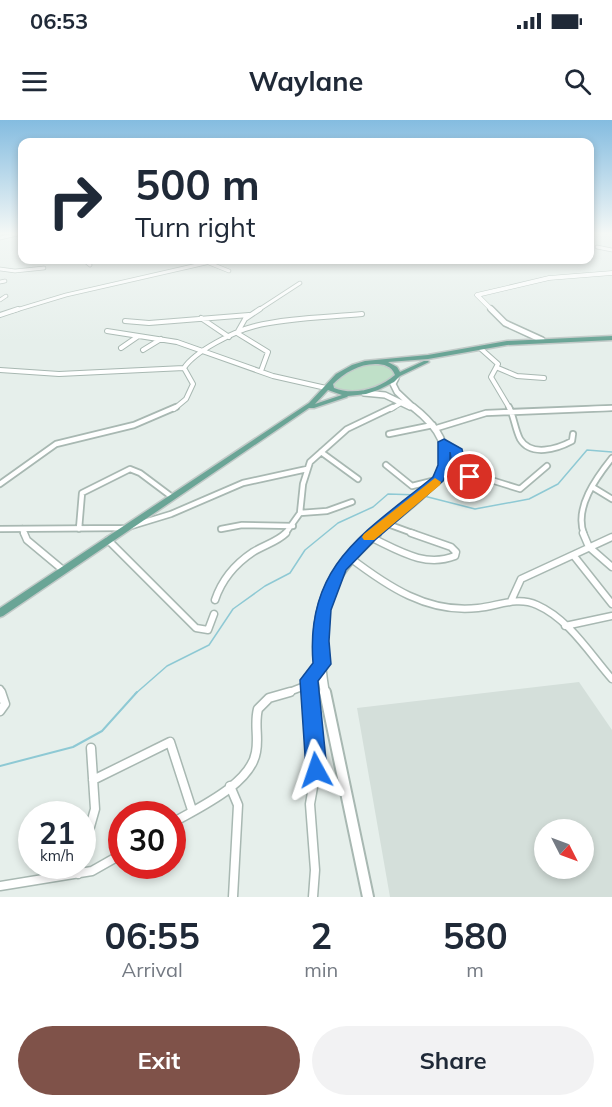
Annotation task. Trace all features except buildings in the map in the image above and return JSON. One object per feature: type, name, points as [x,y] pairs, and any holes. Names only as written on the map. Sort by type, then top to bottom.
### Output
[{"type":"main road","points":[[0,613],[311,404],[328,386],[351,368],[371,362],[418,358],[542,340],[612,338]]},
{"type":"main road","points":[[275,428],[320,403],[397,377],[420,363],[464,351]]},
{"type":"main road","points":[[371,362],[391,365],[396,368],[397,377]]},
{"type":"main road","points":[[328,386],[335,391],[355,393]]},
{"type":"street","points":[[2,269],[32,269]]},
{"type":"street","points":[[1,315],[66,295],[181,269]]},
{"type":"street","points":[[225,269],[229,271]]},
{"type":"street","points":[[542,340],[505,323],[477,295],[549,278],[612,273]]},
{"type":"street","points":[[0,282],[5,281]]},
{"type":"street","points":[[237,333],[241,323],[251,315],[275,302],[300,283]]},
{"type":"street","points":[[0,300],[6,296]]},
{"type":"street","points":[[184,368],[189,360],[203,350],[237,333],[265,324],[362,314]]},
{"type":"street","points":[[125,321],[149,323],[251,315]]},
{"type":"street","points":[[201,318],[229,337]]},
{"type":"street","points":[[107,331],[161,339],[203,350],[261,371],[328,386]]},
{"type":"street","points":[[237,333],[268,352],[261,371]]},
{"type":"street","points":[[121,348],[137,336]]},
{"type":"street","points":[[143,350],[161,339]]},
{"type":"street","points":[[480,348],[498,364],[498,368]]},
{"type":"street","points":[[0,370],[59,374],[184,368]]},
{"type":"street","points":[[0,484],[57,444],[103,433],[176,409],[191,392],[193,384],[184,368]]},
{"type":"street","points":[[498,368],[517,376],[544,378]]},
{"type":"street","points":[[498,368],[491,377],[511,411],[522,442],[532,449],[568,444],[572,441],[573,434]]},
{"type":"street","points":[[397,377],[393,384],[397,393],[435,426],[444,442],[458,451],[462,470],[482,483],[491,480],[517,490],[547,466]]},
{"type":"street","points":[[355,393],[378,393],[423,414]]},
{"type":"street","points":[[215,600],[220,585],[233,568],[253,552],[282,537],[293,526],[300,513],[307,469],[321,452],[347,429],[377,417],[401,403]]},
{"type":"street","points":[[389,434],[435,426],[478,414],[612,408]]},
{"type":"street","points":[[368,897],[331,723],[320,641],[323,610],[331,585],[348,557],[439,478],[444,465],[444,442]]},
{"type":"street","points":[[321,452],[358,479]]},
{"type":"street","points":[[612,458],[580,512],[582,529],[590,547],[612,567]]},
{"type":"street","points":[[386,465],[412,486],[439,478]]},
{"type":"street","points":[[79,529],[82,493],[130,469],[140,473],[172,497]]},
{"type":"street","points":[[0,529],[125,528],[171,514],[243,483],[307,469]]},
{"type":"street","points":[[594,488],[612,499]]},
{"type":"street","points":[[300,513],[327,511],[352,502]]},
{"type":"street","points":[[369,537],[429,562],[445,562],[455,556],[456,552],[451,547],[385,523]]},
{"type":"street","points":[[221,529],[242,525],[293,526]]},
{"type":"street","points":[[22,529],[27,540],[63,570]]},
{"type":"street","points":[[511,601],[521,579],[611,538]]},
{"type":"street","points":[[108,540],[196,628],[208,630],[214,614]]},
{"type":"street","points":[[574,556],[612,604]]},
{"type":"street","points":[[348,557],[396,591],[435,607],[478,608],[511,601],[527,601],[540,606],[565,626],[612,679]]},
{"type":"street","points":[[565,626],[612,616]]},
{"type":"street","points":[[186,814],[230,786],[255,762],[256,714],[261,705],[268,698],[300,688],[322,664]]},
{"type":"street","points":[[309,680],[316,770],[310,804],[315,870],[313,897]]},
{"type":"street","points":[[0,689],[5,704],[0,711]]},
{"type":"street","points":[[93,780],[170,742],[192,810]]},
{"type":"street","points":[[91,748],[94,801]]},
{"type":"street","points":[[230,786],[238,805],[233,897]]},
{"type":"street","points":[[0,886],[35,879]]},
{"type":"shaded area","points":[[579,682],[612,730],[612,897],[390,897],[357,708]]},
{"type":"green space","points":[[372,363],[393,369],[395,375],[382,383],[357,391],[334,388],[335,381],[349,371]]},
{"type":"waterway","points":[[424,496],[475,509],[529,499],[558,484],[587,450],[612,452]]},
{"type":"waterway","points":[[136,693],[167,666],[209,645],[233,609],[265,586],[290,573],[305,550],[338,523],[373,507],[388,494],[419,495]]},
{"type":"waterway","points":[[0,766],[73,747],[102,731],[136,693]]},
{"type":"slow traffic","points":[[369,537],[435,482]]},
{"type":"route","points":[[316,770],[309,680],[322,664],[320,641],[323,610],[339,568],[369,537],[422,495],[439,478],[446,453],[444,442],[458,451],[459,464],[470,477]]}]
